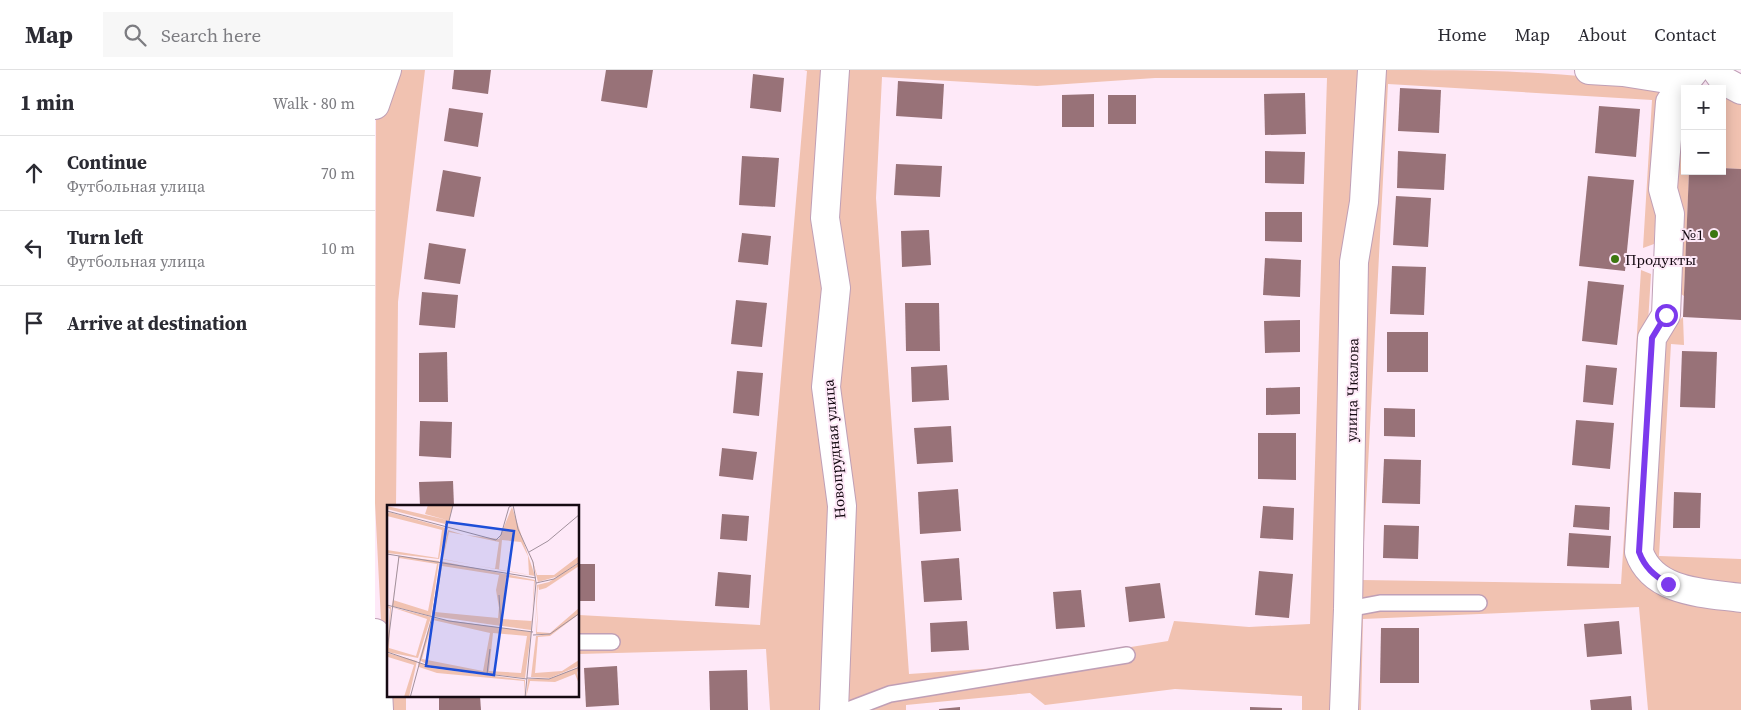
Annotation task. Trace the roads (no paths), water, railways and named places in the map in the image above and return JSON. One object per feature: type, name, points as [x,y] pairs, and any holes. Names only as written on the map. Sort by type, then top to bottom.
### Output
[{"type":"street","points":[[375,105],[387,70]]},
{"type":"street","name":"Новопрудная улица","points":[[834,710],[842,506],[826,387],[836,288],[825,218],[835,70]]},
{"type":"street","name":"улица Чкалова","points":[[1344,710],[1348,609],[1354,262],[1364,202],[1372,70]]},
{"type":"street","points":[[1589,70],[1690,76]]},
{"type":"street","points":[[1716,70],[1724,81],[1741,90]]},
{"type":"street","points":[[1690,76],[1670,102],[1663,189],[1671,214],[1666,315],[1652,338],[1639,552],[1643,563],[1651,573],[1668,584],[1686,590],[1741,598]]},
{"type":"street","points":[[375,633],[379,710]]},
{"type":"lane","points":[[1348,609],[1380,603],[1479,603]]},
{"type":"lane","points":[[580,642],[612,642]]},
{"type":"lane","points":[[848,710],[891,694],[1127,655]]},
{"type":"place","name":"№1","points":[[1714,234]]},
{"type":"place","name":"Продукты","points":[[1615,259]]}]
